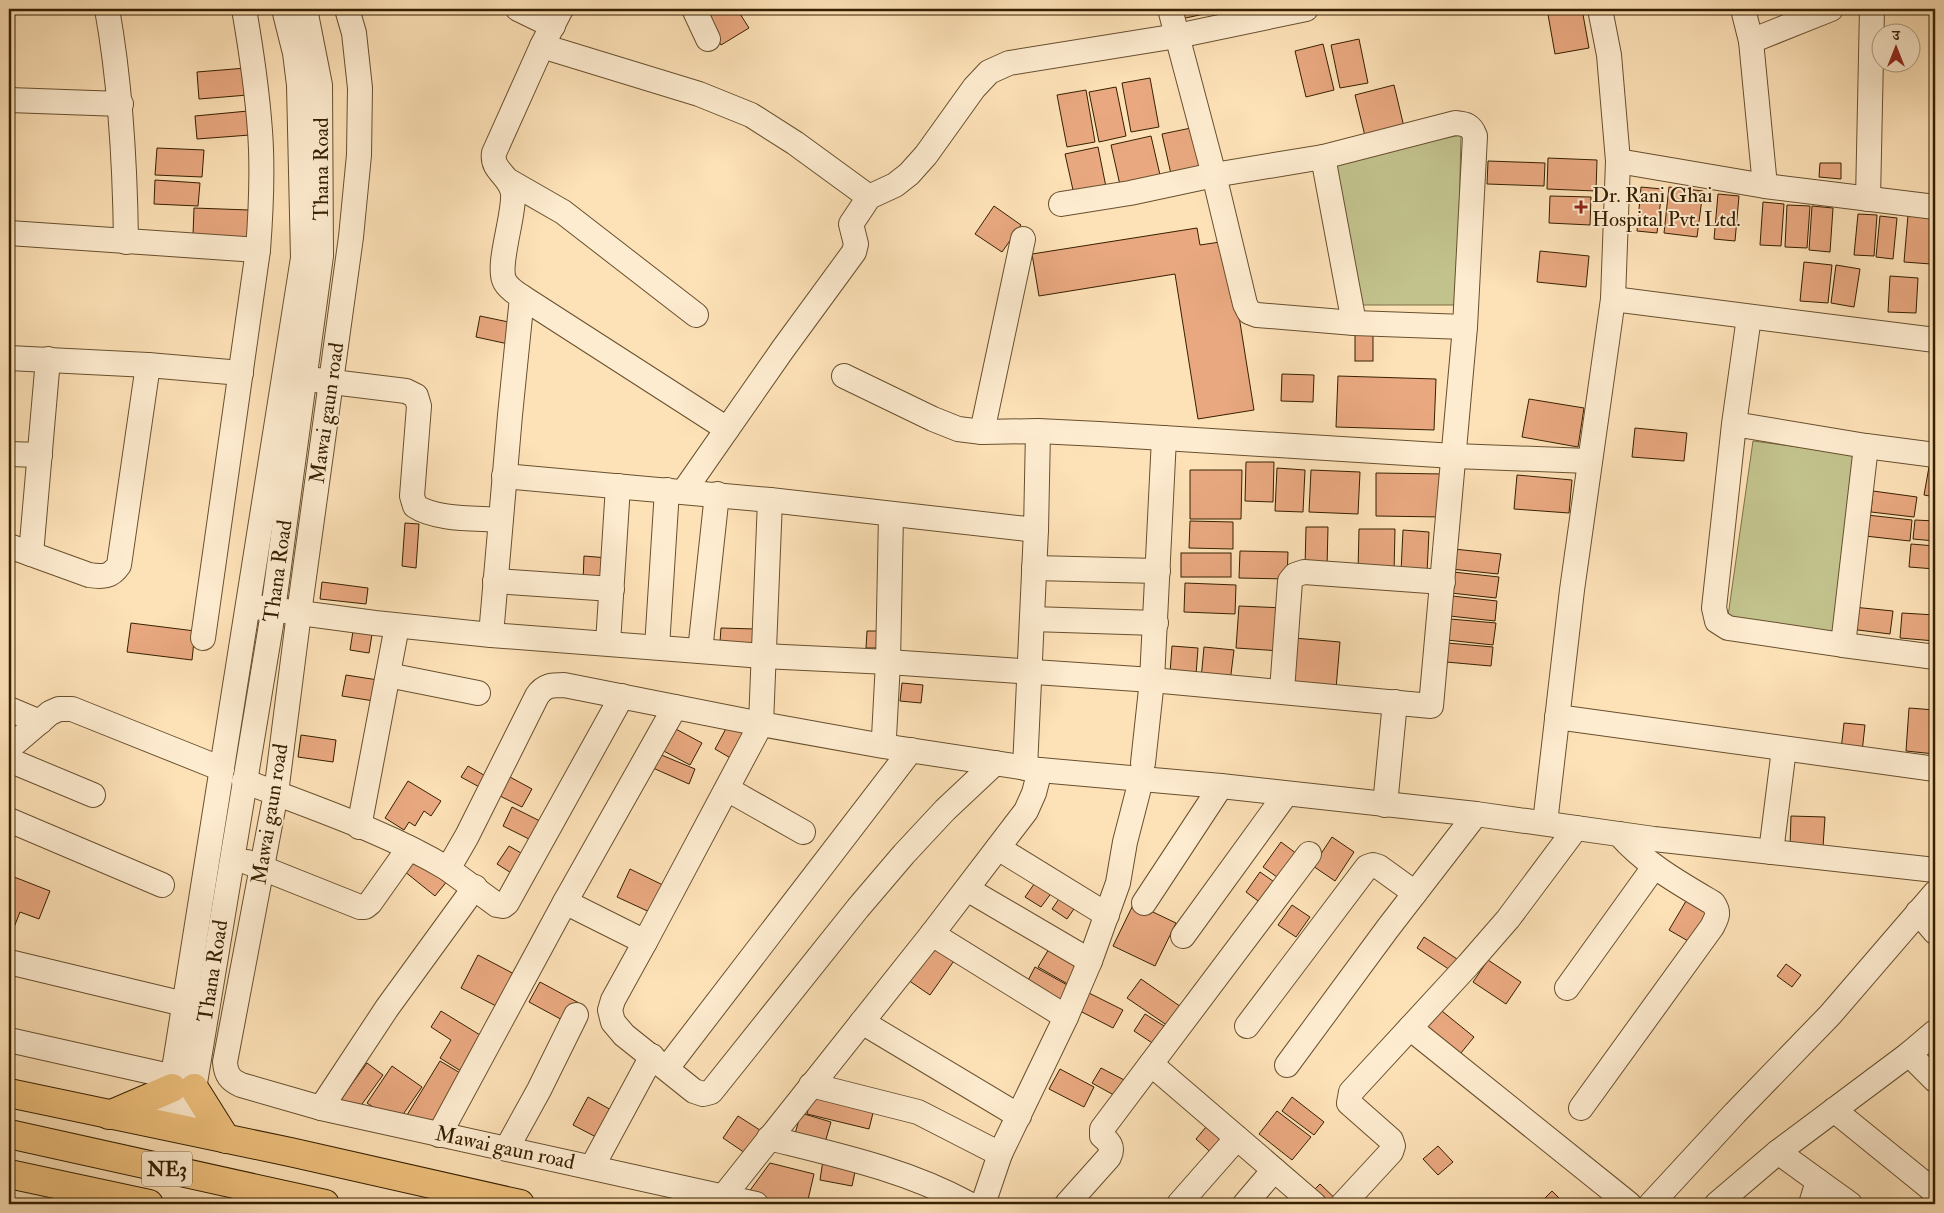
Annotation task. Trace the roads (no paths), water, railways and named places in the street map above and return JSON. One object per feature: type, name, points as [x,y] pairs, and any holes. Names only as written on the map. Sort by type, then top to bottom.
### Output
[{"type":"highway","points":[[109,1115],[180,1084],[226,1139]]},
{"type":"highway","points":[[9,1093],[520,1204]]},
{"type":"highway","name":"NE3","points":[[9,1134],[325,1204]]},
{"type":"highway","name":"NE3","points":[[9,1174],[149,1204]]},
{"type":"street","points":[[107,9],[116,56],[121,104],[125,163],[126,242]]},
{"type":"street","points":[[203,638],[258,250],[262,199],[260,132],[254,71],[244,9]]},
{"type":"street","name":"Thana Road","points":[[176,1128],[184,1004],[303,258],[299,85],[295,53],[284,9]]},
{"type":"street","name":"Thana Road","points":[[180,1084],[232,857],[273,609],[321,256],[320,85],[305,9]]},
{"type":"street","points":[[518,9],[552,27],[699,94],[751,115],[795,143],[869,197]]},
{"type":"street","points":[[694,9],[708,39]]},
{"type":"street","points":[[1170,9],[1214,175],[1245,304],[1249,312],[1257,315],[1354,323],[1465,327]]},
{"type":"street","points":[[657,647],[675,490],[727,429],[854,252],[856,244],[852,224],[869,197],[895,185],[908,174],[926,155],[974,88],[989,72],[1009,63],[1177,36],[1306,9]]},
{"type":"street","points":[[1545,823],[1589,461],[1613,299],[1618,161],[1609,55],[1600,9]]},
{"type":"street","points":[[1743,9],[1751,41],[1765,186]]},
{"type":"street","points":[[1751,41],[1831,9]]},
{"type":"street","points":[[1868,199],[1872,9]]},
{"type":"street","name":"Mawai gaun road","points":[[354,12],[354,33],[360,88],[359,155],[351,237],[276,793],[225,1062],[226,1073],[231,1081],[241,1086],[321,1108],[756,1204]]},
{"type":"street","points":[[552,27],[494,153],[494,165],[509,181],[563,212],[696,314]]},
{"type":"street","points":[[9,100],[121,104]]},
{"type":"street","points":[[248,606],[397,626],[491,634],[763,656],[888,662],[1152,680],[1431,706],[1465,327],[1475,136],[1472,128],[1465,124],[1455,123],[1323,156],[1062,204]]},
{"type":"street","points":[[1323,156],[1354,323]]},
{"type":"street","points":[[1618,161],[1765,186],[1935,207]]},
{"type":"street","points":[[509,181],[513,193],[512,208],[502,268],[504,280],[510,288],[727,429]]},
{"type":"street","points":[[9,233],[258,250]]},
{"type":"street","points":[[982,432],[1023,239]]},
{"type":"street","points":[[491,634],[504,476],[522,297]]},
{"type":"street","points":[[1613,299],[1935,340]]},
{"type":"street","points":[[1749,317],[1734,424],[1714,608],[1717,621],[1728,628],[1935,657]]},
{"type":"street","points":[[9,358],[148,365],[241,373]]},
{"type":"street","points":[[31,554],[48,359]]},
{"type":"street","points":[[9,546],[89,575],[102,577],[113,573],[119,565],[148,365]]},
{"type":"street","points":[[844,376],[933,419],[958,429],[982,432],[1038,431],[1454,456],[1589,461]]},
{"type":"street","points":[[305,378],[406,391],[416,396],[419,406],[412,496],[415,506],[423,511],[436,514],[500,520]]},
{"type":"street","points":[[1734,424],[1866,446],[1935,455]]},
{"type":"street","points":[[723,1197],[967,889],[1026,811],[1034,793],[1030,672],[1038,431]]},
{"type":"street","points":[[983,1204],[1000,1154],[1066,1018],[1090,961],[1118,883],[1125,842],[1142,772],[1152,680],[1164,438]]},
{"type":"street","points":[[1843,645],[1866,446]]},
{"type":"street","points":[[9,454],[40,455]]},
{"type":"street","points":[[504,476],[717,494],[1036,530]]},
{"type":"street","points":[[608,643],[618,486]]},
{"type":"street","points":[[700,651],[717,494]]},
{"type":"street","points":[[770,500],[761,724],[613,1000],[610,1010],[613,1022],[624,1035],[694,1091],[704,1094],[711,1092],[718,1086],[852,916],[904,854],[945,810],[995,763]]},
{"type":"street","points":[[884,737],[888,662],[891,515]]},
{"type":"street","points":[[1034,568],[1158,571]]},
{"type":"street","points":[[1282,691],[1290,581],[1295,575],[1304,572],[1443,582]]},
{"type":"street","points":[[495,581],[612,589]]},
{"type":"street","points":[[1032,619],[1156,622]]},
{"type":"street","points":[[360,827],[397,626]]},
{"type":"street","points":[[388,675],[478,693]]},
{"type":"street","points":[[448,869],[467,836],[541,690],[549,685],[564,685],[761,724],[1032,769],[1142,772],[1221,786],[1476,814],[1619,834],[1935,870]]},
{"type":"street","points":[[244,781],[409,848],[448,869],[497,905],[503,906],[507,903],[622,696]]},
{"type":"street","points":[[1385,805],[1395,702]]},
{"type":"street","points":[[439,1134],[564,902],[675,707]]},
{"type":"street","points":[[9,709],[40,722]]},
{"type":"street","points":[[9,748],[50,712],[59,709],[72,709],[222,769]]},
{"type":"street","points":[[1557,717],[1935,769]]},
{"type":"street","points":[[1771,852],[1784,748]]},
{"type":"street","points":[[592,1167],[659,1062],[911,750]]},
{"type":"street","points":[[9,760],[93,795]]},
{"type":"street","points":[[1144,903],[1221,786]]},
{"type":"street","points":[[727,790],[803,832]]},
{"type":"street","points":[[1183,936],[1286,794]]},
{"type":"street","points":[[1287,1065],[1476,814]]},
{"type":"street","points":[[9,820],[162,885]]},
{"type":"street","points":[[1342,1204],[1391,1152],[1393,1146],[1391,1140],[1349,1103],[1351,1092],[1508,919],[1576,828]]},
{"type":"street","points":[[1580,1108],[1718,917],[1718,910],[1713,904],[1654,867],[1632,850],[1619,834]]},
{"type":"street","points":[[208,854],[232,857],[360,906],[365,906],[370,903],[409,848]]},
{"type":"street","points":[[998,848],[1108,915]]},
{"type":"street","points":[[1068,1204],[1112,1152],[1111,1146],[1102,1136],[1102,1129],[1309,854]]},
{"type":"street","points":[[1247,1026],[1367,867],[1372,865],[1379,867],[1415,893]]},
{"type":"street","points":[[1566,988],[1654,867]]},
{"type":"street","points":[[321,1108],[387,1008],[475,887]]},
{"type":"street","points":[[967,889],[1090,961]]},
{"type":"street","points":[[1651,1204],[1735,1113],[1830,1015],[1935,893]]},
{"type":"street","points":[[564,902],[645,942]]},
{"type":"street","points":[[1918,912],[1935,932]]},
{"type":"street","points":[[932,934],[1066,1018]]},
{"type":"street","points":[[9,962],[184,1004]]},
{"type":"street","points":[[507,1148],[539,1090],[576,1015]]},
{"type":"street","points":[[862,1022],[1019,1116]]},
{"type":"street","points":[[1410,1028],[1628,1204]]},
{"type":"street","points":[[1717,1204],[1778,1152],[1909,1054],[1935,1032]]},
{"type":"street","points":[[9,1040],[180,1084]]},
{"type":"street","points":[[1909,1054],[1935,1080]]},
{"type":"street","points":[[1151,1064],[1314,1204]]},
{"type":"street","points":[[811,1085],[918,1112],[1000,1154]]},
{"type":"street","points":[[1834,1110],[1935,1192]]},
{"type":"street","points":[[769,1138],[908,1176],[969,1204]]},
{"type":"street","points":[[1179,1204],[1236,1138]]},
{"type":"street","points":[[1778,1152],[1850,1204]]},
{"type":"street","points":[[1245,1204],[1274,1170]]},
{"type":"street","points":[[1811,1204],[1818,1181]]},
{"type":"place","name":"Dr. Rani Ghai Hospital Pvt. Ltd.","points":[[1581,207]]}]
